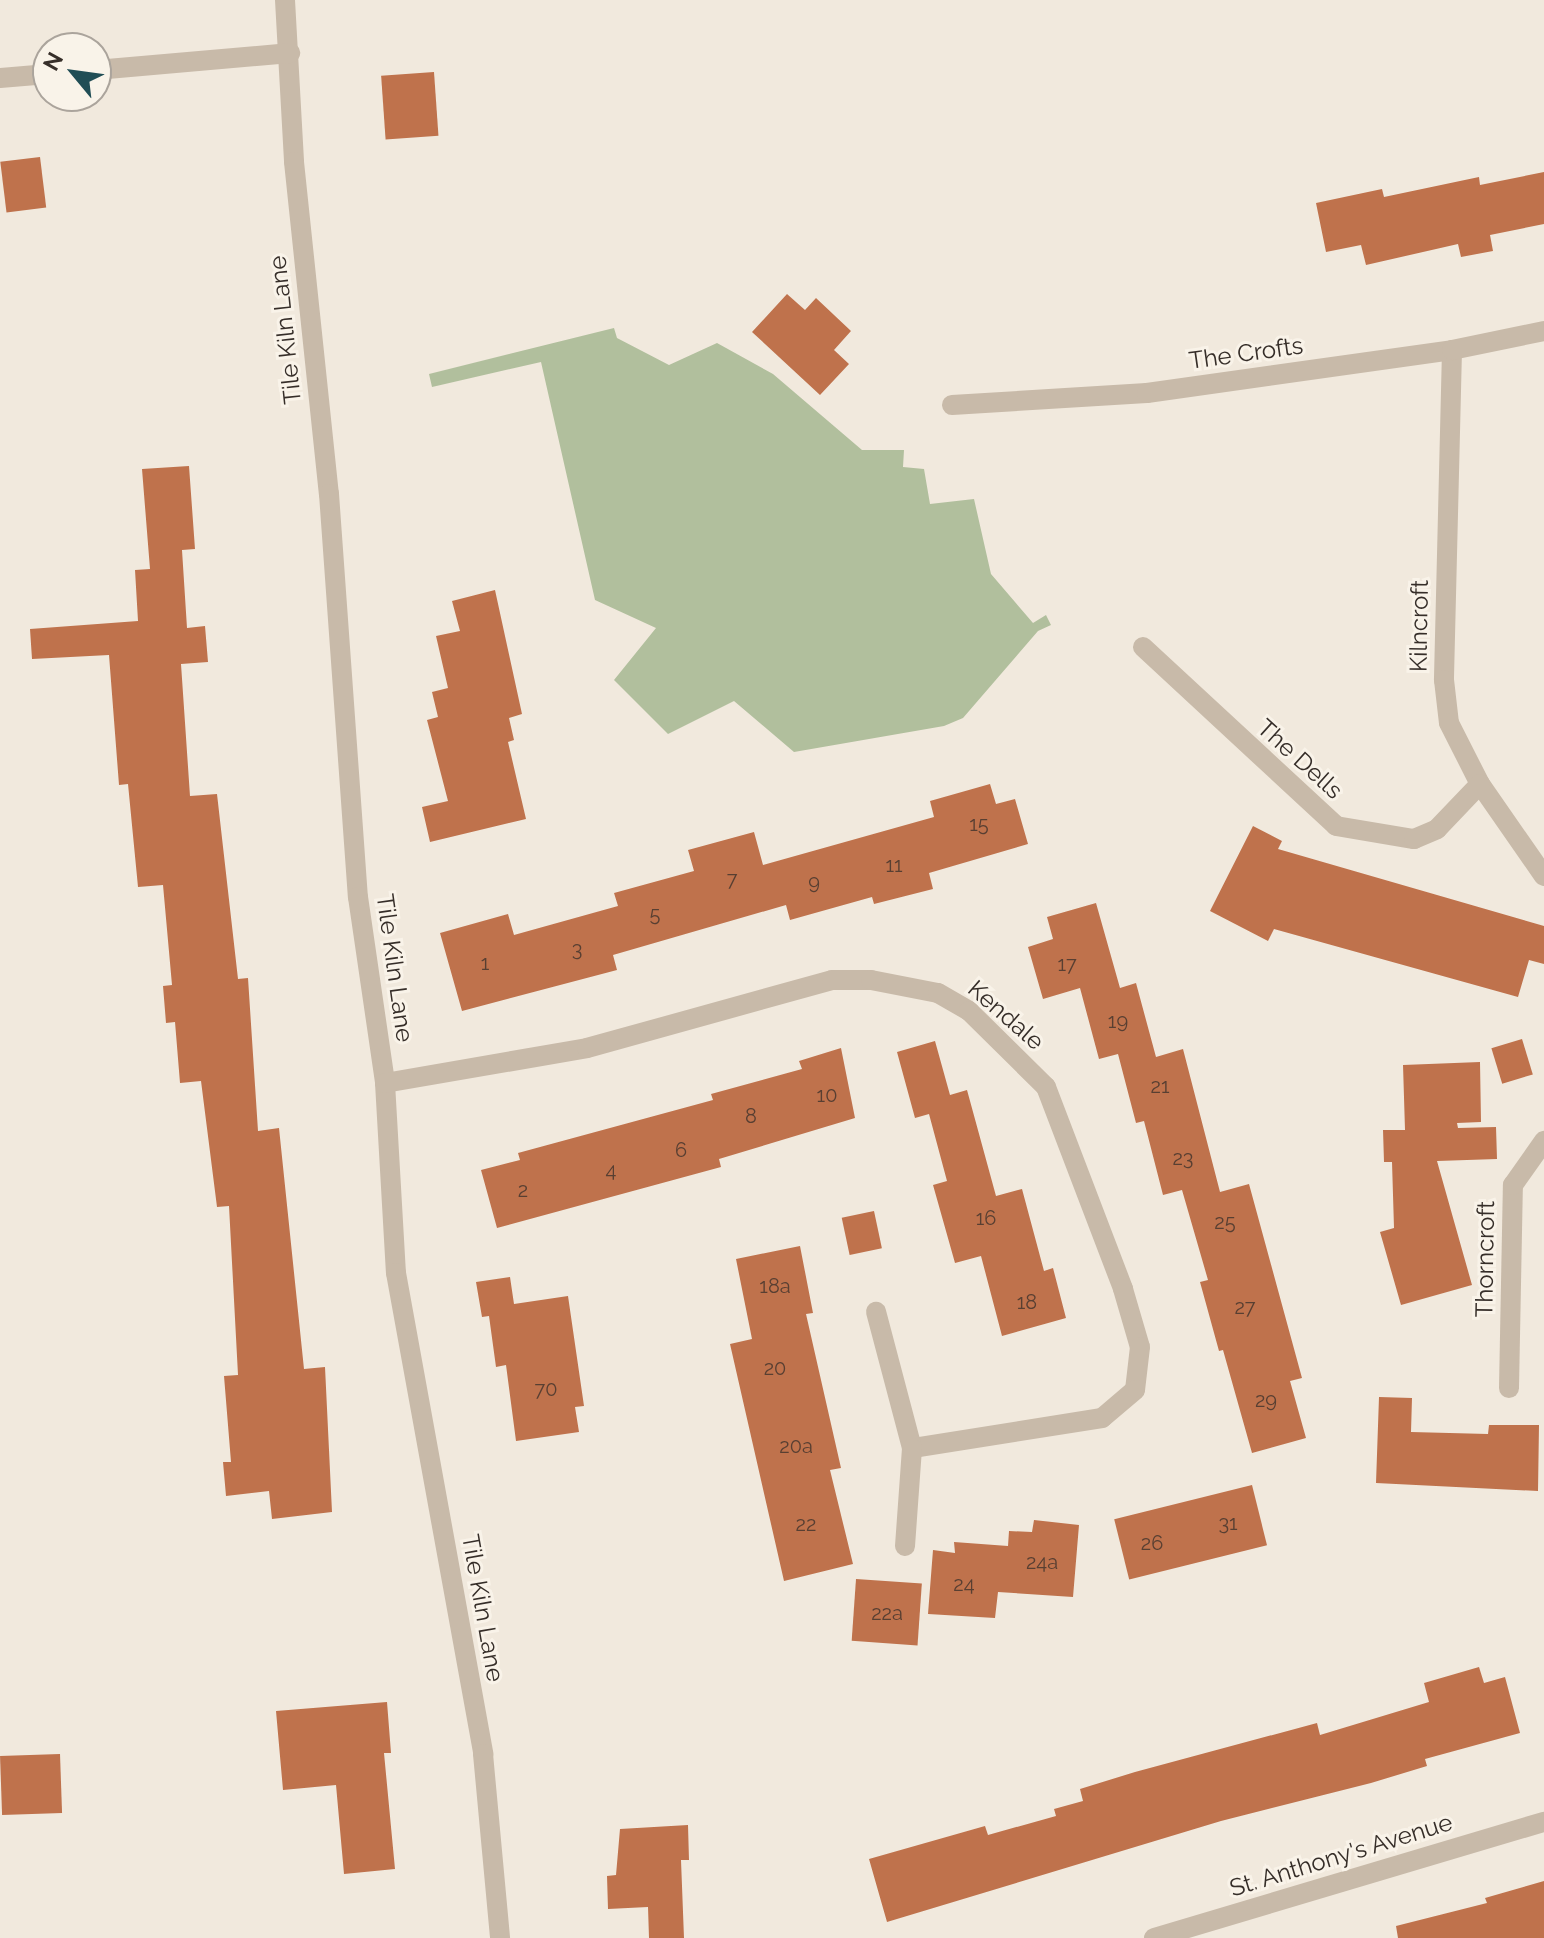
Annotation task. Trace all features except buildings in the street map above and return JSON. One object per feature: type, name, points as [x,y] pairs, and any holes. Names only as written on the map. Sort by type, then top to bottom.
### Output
[{"type":"street","name":"Tile Kiln Lane","points":[[285,0],[294,162],[329,494],[358,897],[385,1083],[396,1273],[483,1754],[500,1938]]},
{"type":"street","points":[[112,69],[290,53]]},
{"type":"street","points":[[0,78],[32,75]]},
{"type":"street","name":"The Crofts","points":[[952,405],[1147,393],[1452,350],[1544,331]]},
{"type":"street","name":"Kilncroft","points":[[1452,350],[1444,680],[1449,723],[1480,784],[1544,876]]},
{"type":"street","name":"The Dells","points":[[1143,647],[1336,826],[1414,839],[1437,829],[1480,784]]},
{"type":"street","name":"Kendale","points":[[385,1083],[587,1048],[832,980],[871,980],[938,993],[969,1011],[1046,1087],[1123,1289],[1140,1347],[1135,1390],[1102,1418],[912,1448]]},
{"type":"street","name":"Thorncroft","points":[[1509,1388],[1513,1185],[1544,1141]]},
{"type":"street","points":[[876,1312],[912,1448],[905,1546]]},
{"type":"street","name":"St. Anthony's Avenue","points":[[1154,1938],[1544,1822]]},
{"type":"green space","points":[[614,328],[617,338],[669,365],[717,343],[773,374],[862,450],[904,450],[903,467],[924,469],[930,504],[974,499],[991,574],[1033,623],[1046,615],[1051,625],[1038,631],[963,718],[944,726],[794,752],[734,701],[668,734],[614,680],[656,628],[595,600],[541,362],[432,387],[429,374]]}]
